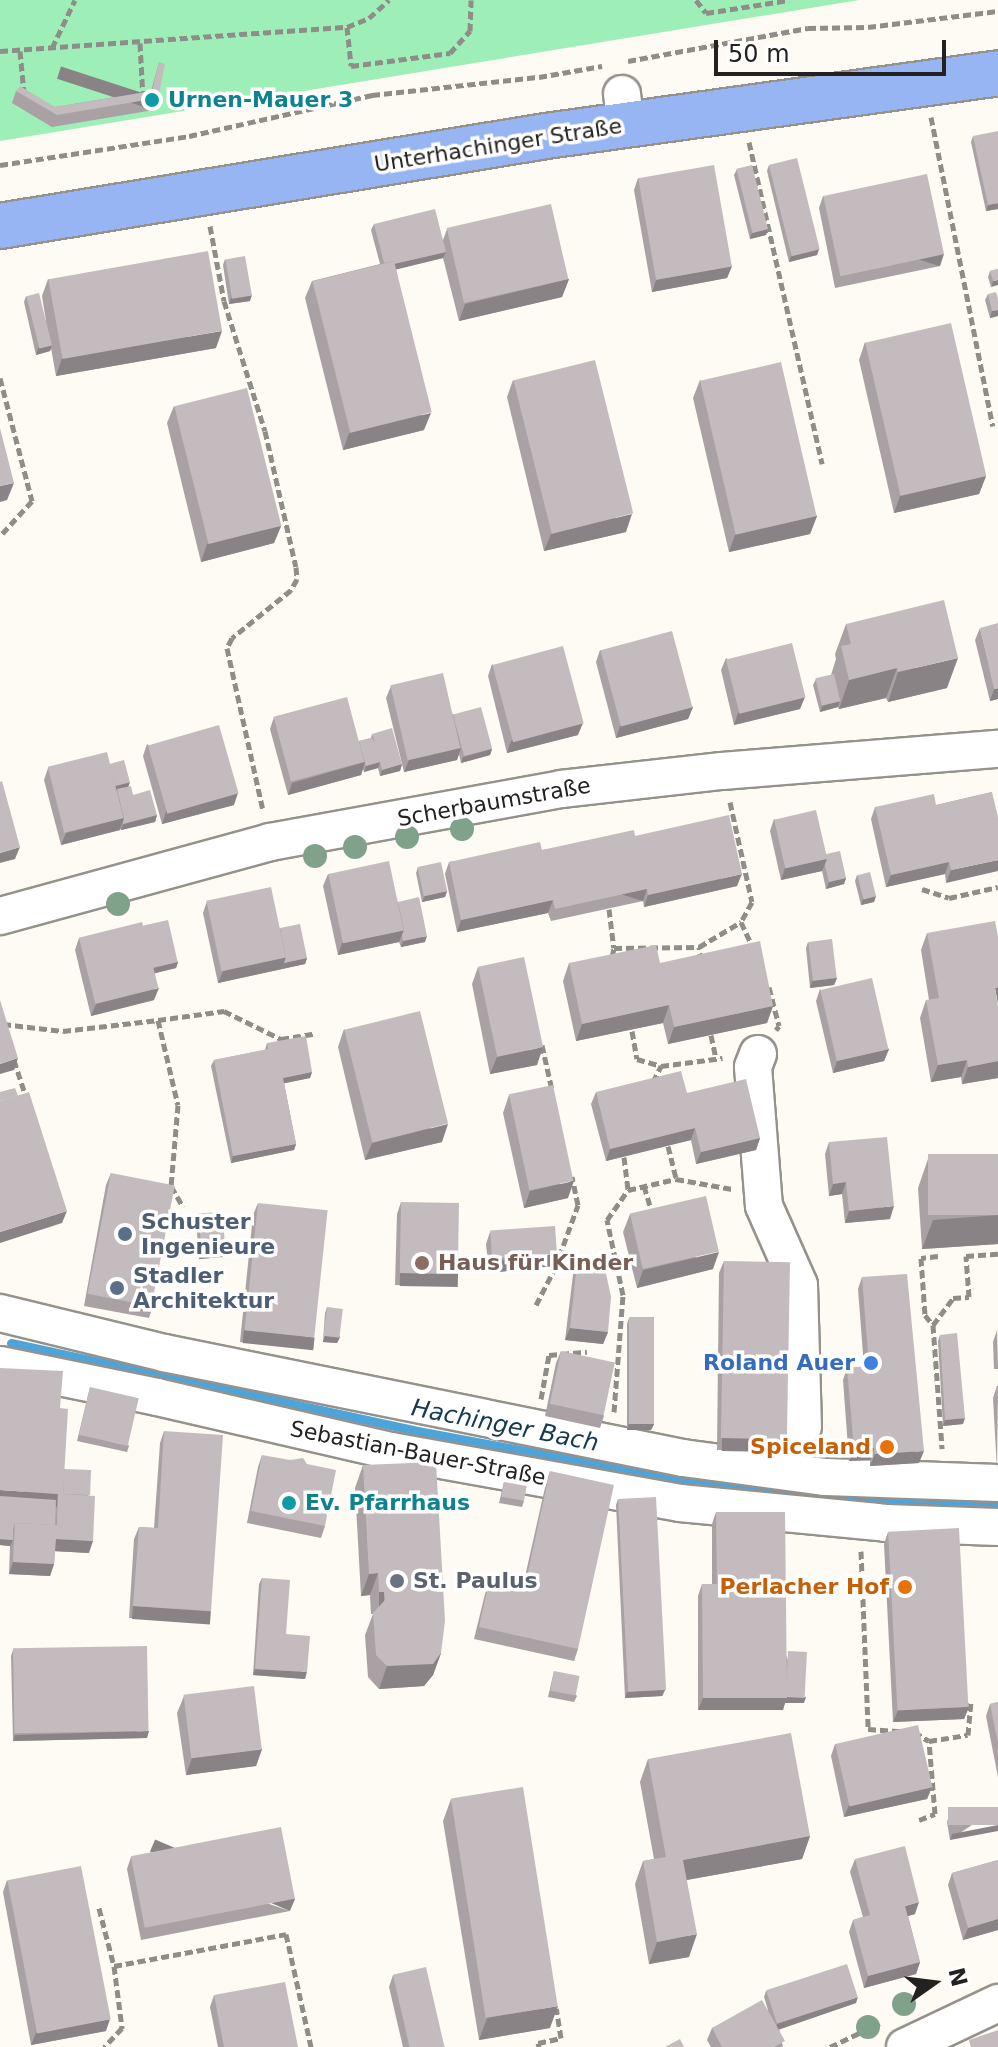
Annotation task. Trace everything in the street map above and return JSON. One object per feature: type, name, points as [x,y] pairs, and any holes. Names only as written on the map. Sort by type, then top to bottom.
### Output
[{"type":"main road","name":"Unterhachinger Straße","points":[[0,226],[202,192],[624,109],[998,73]]},
{"type":"street","name":"Scherbaumstraße","points":[[0,916],[270,842],[561,789],[722,771],[998,749]]},
{"type":"street","points":[[758,1054],[753,1067],[764,1206],[799,1285],[803,1427]]},
{"type":"street","name":"Sebastian-Bauer-Straße","points":[[0,1313],[160,1375],[391,1451],[682,1480],[803,1475],[998,1483]]},
{"type":"street","name":"Sebastian-Bauer-Straße","points":[[0,1365],[160,1375],[535,1429],[682,1480],[860,1520],[998,1527]]},
{"type":"street","points":[[905,2047],[998,2003]]},
{"type":"path","points":[[52,49],[75,0]]},
{"type":"path","points":[[0,51],[347,27],[369,18],[389,0]]},
{"type":"path","points":[[347,27],[351,66],[450,53],[470,31],[471,0]]},
{"type":"path","points":[[696,0],[706,13],[789,0]]},
{"type":"path","points":[[0,165],[189,136],[372,95],[539,77],[793,30],[895,24],[998,11]]},
{"type":"path","points":[[128,103],[143,101],[140,43]]},
{"type":"path","points":[[20,51],[24,94],[33,100]]},
{"type":"path","points":[[931,116],[993,426]]},
{"type":"path","points":[[749,141],[822,464]]},
{"type":"path","points":[[202,192],[224,301],[265,431],[296,567],[297,579],[291,590],[232,638],[227,648],[270,842]]},
{"type":"path","points":[[0,378],[32,501],[0,536]]},
{"type":"path","points":[[717,802],[743,800]]},
{"type":"path","points":[[614,948],[699,947],[741,922],[752,902],[730,806]]},
{"type":"path","points":[[922,889],[949,898],[998,887]]},
{"type":"path","points":[[609,909],[614,948],[609,971]]},
{"type":"path","points":[[741,922],[754,951]]},
{"type":"path","points":[[699,947],[702,970]]},
{"type":"path","points":[[632,1031],[637,1059],[661,1066],[758,1054],[779,1026],[767,980]]},
{"type":"path","points":[[7,1038],[1,1021],[63,1031],[224,1011],[281,1039],[314,1034]]},
{"type":"path","points":[[158,1020],[178,1105],[171,1186],[183,1207]]},
{"type":"path","points":[[711,1035],[716,1058]]},
{"type":"path","points":[[542,1042],[555,1101]]},
{"type":"path","points":[[11,1052],[30,1107]]},
{"type":"path","points":[[654,1089],[652,1077],[661,1066]]},
{"type":"path","points":[[668,1146],[676,1179]]},
{"type":"path","points":[[624,1157],[628,1190]]},
{"type":"path","points":[[536,1305],[555,1268],[578,1205],[572,1176]]},
{"type":"path","points":[[612,1426],[623,1295],[607,1220],[628,1190],[676,1179],[740,1190],[764,1206]]},
{"type":"path","points":[[644,1186],[655,1224]]},
{"type":"path","points":[[933,1325],[953,1298],[969,1297],[966,1256],[998,1254]]},
{"type":"path","points":[[938,1256],[921,1258],[925,1315],[933,1325],[945,1482]]},
{"type":"path","points":[[535,1429],[549,1355],[587,1352]]},
{"type":"path","points":[[860,1520],[868,1729],[916,1732],[929,1741],[968,1735],[971,1701]]},
{"type":"path","points":[[919,1820],[935,1814],[929,1741]]},
{"type":"path","points":[[99,1908],[114,1966],[122,2028],[104,2047]]},
{"type":"path","points":[[114,1966],[286,1934],[311,2047]]},
{"type":"path","points":[[539,2047],[538,2043],[561,2038],[554,1993]]},
{"type":"green space","points":[[0,0],[859,0],[0,141]]},
{"type":"building","points":[[159,62],[165,64],[158,98],[57,115],[16,91],[20,86],[55,107],[152,91]]},
{"type":"building","points":[[998,131],[998,203],[988,205],[973,136]]},
{"type":"building","points":[[797,158],[820,249],[792,256],[769,165]]},
{"type":"building","points":[[714,165],[732,266],[656,280],[638,178]]},
{"type":"building","points":[[752,165],[768,229],[752,233],[736,169]]},
{"type":"building","points":[[927,174],[944,254],[840,276],[823,196]]},
{"type":"building","points":[[551,204],[568,279],[464,303],[447,228]]},
{"type":"building","points":[[435,209],[446,252],[394,264],[394,261],[384,263],[374,224]]},
{"type":"building","points":[[208,251],[222,331],[63,359],[48,279]]},
{"type":"building","points":[[245,256],[252,295],[232,299],[225,259]]},
{"type":"building","points":[[394,261],[432,412],[350,433],[312,281]]},
{"type":"building","points":[[998,269],[998,280],[993,281],[990,271]]},
{"type":"building","points":[[996,292],[998,310],[992,311],[988,294]]},
{"type":"building","points":[[39,293],[52,345],[39,349],[26,296]]},
{"type":"building","points":[[951,323],[986,476],[901,496],[865,343]]},
{"type":"building","points":[[595,360],[633,513],[552,534],[513,380]]},
{"type":"building","points":[[781,362],[817,516],[736,535],[700,381]]},
{"type":"building","points":[[247,388],[281,526],[209,544],[174,406]]},
{"type":"building","points":[[0,428],[14,483],[0,486]]},
{"type":"building","points":[[944,600],[958,658],[849,680],[841,646],[851,644],[846,624]]},
{"type":"building","points":[[998,623],[998,688],[994,689],[980,628]]},
{"type":"building","points":[[672,631],[692,707],[621,726],[601,650]]},
{"type":"building","points":[[792,643],[806,697],[740,714],[726,659]]},
{"type":"building","points":[[563,646],[584,723],[513,742],[492,665]]},
{"type":"building","points":[[443,673],[460,748],[408,760],[390,685]]},
{"type":"building","points":[[834,674],[840,701],[822,706],[815,678]]},
{"type":"building","points":[[347,697],[364,762],[291,781],[274,717]]},
{"type":"building","points":[[481,707],[492,749],[464,756],[453,715]]},
{"type":"building","points":[[219,725],[239,793],[167,814],[148,745]]},
{"type":"building","points":[[392,728],[402,764],[382,770],[380,762],[366,766],[359,741],[372,738],[375,743],[372,734]]},
{"type":"building","points":[[107,752],[123,818],[64,833],[48,767]]},
{"type":"building","points":[[124,760],[130,782],[115,786],[110,764]]},
{"type":"building","points":[[0,782],[20,847],[0,853]]},
{"type":"building","points":[[131,786],[133,795],[150,790],[157,815],[123,824],[117,789]]},
{"type":"building","points":[[992,792],[998,817],[998,860],[951,870],[949,862],[891,875],[875,807],[934,794],[936,805]]},
{"type":"building","points":[[816,810],[827,859],[785,868],[774,820]]},
{"type":"building","points":[[729,815],[742,874],[648,895],[647,889],[555,909],[553,900],[461,920],[449,862],[540,842],[542,850],[634,830],[635,836]]},
{"type":"building","points":[[840,851],[846,878],[829,882],[826,854]]},
{"type":"building","points":[[389,861],[404,930],[343,943],[328,874]]},
{"type":"building","points":[[441,862],[447,891],[424,896],[418,867]]},
{"type":"building","points":[[870,872],[876,896],[863,899],[857,875]]},
{"type":"building","points":[[271,887],[286,957],[221,971],[206,901]]},
{"type":"building","points":[[419,897],[427,936],[403,941],[398,902]]},
{"type":"building","points":[[168,920],[178,962],[152,968],[143,926]]},
{"type":"building","points":[[995,921],[998,936],[998,988],[995,988],[998,1061],[968,1067],[967,1060],[938,1065],[926,1000],[939,998],[927,933]]},
{"type":"building","points":[[142,922],[158,988],[95,1004],[79,938]]},
{"type":"building","points":[[300,924],[307,958],[284,963],[286,957],[280,928]]},
{"type":"building","points":[[832,939],[837,978],[813,981],[808,942]]},
{"type":"building","points":[[760,941],[773,1006],[674,1027],[669,1005],[582,1024],[569,963],[656,945],[660,963]]},
{"type":"building","points":[[524,957],[543,1047],[497,1057],[478,967]]},
{"type":"building","points":[[872,978],[888,1049],[837,1061],[820,990]]},
{"type":"building","points":[[0,1000],[18,1058],[0,1064]]},
{"type":"building","points":[[420,1011],[448,1124],[372,1142],[344,1030]]},
{"type":"building","points":[[306,1036],[312,1072],[283,1078],[296,1144],[233,1156],[214,1060],[268,1049],[267,1043]]},
{"type":"building","points":[[681,1071],[687,1093],[746,1079],[760,1138],[701,1152],[695,1128],[610,1149],[596,1092]]},
{"type":"building","points":[[553,1085],[573,1181],[529,1190],[509,1094]]},
{"type":"building","points":[[15,1088],[18,1096],[0,1101],[0,1092]]},
{"type":"building","points":[[29,1092],[67,1211],[0,1232],[0,1101]]},
{"type":"building","points":[[887,1137],[894,1206],[849,1211],[846,1182],[833,1184],[829,1142]]},
{"type":"building","points":[[928,1154],[998,1154],[998,1215],[928,1215]]},
{"type":"building","points":[[111,1173],[175,1185],[151,1306],[88,1294]]},
{"type":"building","points":[[706,1196],[719,1252],[643,1269],[630,1214]]},
{"type":"building","points":[[401,1202],[459,1203],[458,1274],[400,1273]]},
{"type":"building","points":[[258,1203],[328,1210],[314,1338],[245,1330]]},
{"type":"building","points":[[223,1212],[225,1251],[201,1252],[199,1213]]},
{"type":"building","points":[[555,1226],[557,1254],[492,1258],[490,1231]]},
{"type":"building","points":[[724,1261],[790,1262],[787,1439],[721,1438]]},
{"type":"building","points":[[577,1263],[604,1264],[611,1297],[608,1332],[570,1328]]},
{"type":"building","points":[[907,1274],[924,1451],[875,1454],[874,1448],[854,1449],[847,1368],[869,1366],[862,1277]]},
{"type":"building","points":[[327,1307],[343,1309],[339,1338],[323,1336]]},
{"type":"building","points":[[629,1317],[654,1317],[654,1424],[629,1424]]},
{"type":"building","points":[[957,1333],[965,1418],[945,1420],[940,1335]]},
{"type":"building","points":[[561,1351],[615,1362],[604,1415],[550,1404]]},
{"type":"building","points":[[0,1368],[63,1371],[60,1408],[68,1409],[63,1494],[95,1496],[93,1541],[56,1539],[54,1564],[13,1562],[15,1523],[57,1525],[58,1494],[0,1490]]},
{"type":"building","points":[[90,1387],[139,1398],[128,1446],[79,1435]]},
{"type":"building","points":[[164,1431],[223,1435],[211,1611],[133,1606],[139,1527],[158,1528]]},
{"type":"building","name":"Ev. Pfarrhaus","points":[[262,1455],[290,1460],[303,1458],[307,1464],[336,1470],[325,1526],[251,1511]]},
{"type":"building","name":"St. Paulus","points":[[436,1462],[445,1621],[441,1653],[433,1664],[387,1666],[376,1655],[373,1613],[385,1600],[384,1592],[379,1592],[378,1573],[369,1574],[363,1465]]},
{"type":"building","points":[[64,1469],[91,1470],[90,1495],[63,1494]]},
{"type":"building","points":[[550,1471],[614,1485],[578,1649],[479,1627],[489,1582],[524,1590]]},
{"type":"building","points":[[504,1482],[527,1486],[524,1501],[501,1497]]},
{"type":"building","points":[[0,1496],[56,1500],[55,1525],[15,1523],[13,1540],[0,1539]]},
{"type":"building","points":[[656,1497],[666,1690],[628,1692],[618,1499]]},
{"type":"building","points":[[716,1512],[785,1512],[787,1698],[703,1698],[702,1584],[717,1584]]},
{"type":"building","points":[[959,1528],[968,1707],[897,1710],[888,1532]]},
{"type":"building","points":[[262,1578],[290,1580],[286,1634],[310,1636],[307,1672],[255,1669]]},
{"type":"building","points":[[147,1646],[148,1731],[15,1733],[13,1648]]},
{"type":"building","points":[[788,1651],[807,1652],[805,1698],[786,1697]]},
{"type":"building","points":[[554,1671],[580,1676],[576,1696],[550,1691]]},
{"type":"building","points":[[254,1686],[262,1750],[191,1758],[184,1695]]},
{"type":"building","points":[[998,1702],[998,1743],[990,1704]]},
{"type":"building","points":[[918,1725],[932,1787],[850,1806],[835,1744]]},
{"type":"building","points":[[791,1733],[810,1836],[683,1860],[697,1934],[657,1942],[643,1861],[666,1857],[648,1759]]},
{"type":"building","points":[[523,1787],[558,2006],[486,2018],[451,1798]]},
{"type":"building","points":[[948,1807],[998,1807],[998,1825],[948,1825]]},
{"type":"building","points":[[281,1827],[295,1899],[145,1928],[131,1856]]},
{"type":"building","points":[[905,1846],[919,1902],[905,1906],[920,1962],[868,1976],[853,1920],[870,1915],[855,1859]]},
{"type":"building","points":[[998,1860],[998,1919],[968,1928],[952,1873]]},
{"type":"building","points":[[81,1866],[111,2019],[37,2033],[7,1880]]},
{"type":"building","points":[[847,1964],[858,1997],[777,2024],[766,1990]]},
{"type":"building","points":[[426,1967],[444,2047],[410,2047],[393,1975]]},
{"type":"building","points":[[285,1982],[298,2047],[224,2047],[214,1995]]},
{"type":"building","points":[[762,2000],[785,2041],[774,2047],[722,2047],[712,2028]]},
{"type":"building","points":[[998,2030],[998,2047],[971,2047],[969,2040]]},
{"type":"building","points":[[680,2039],[684,2047],[665,2047]]},
{"type":"waterway","name":"Hachinger Bach","points":[[11,1343],[412,1430],[634,1471],[792,1495],[998,1506]]},
{"type":"place","name":"Urnen-Mauer 3","points":[[152,100]]},
{"type":"place","name":"Schuster Ingenieure","points":[[125,1234]]},
{"type":"place","name":"Haus für Kinder","points":[[422,1263]]},
{"type":"place","name":"Stadler Architektur","points":[[117,1288]]},
{"type":"place","name":"Roland Auer","points":[[871,1363]]},
{"type":"place","name":"Spiceland","points":[[887,1447]]},
{"type":"place","name":"Ev. Pfarrhaus","points":[[289,1503]]},
{"type":"place","name":"St. Paulus","points":[[397,1581]]},
{"type":"place","name":"Perlacher Hof","points":[[905,1587]]}]
